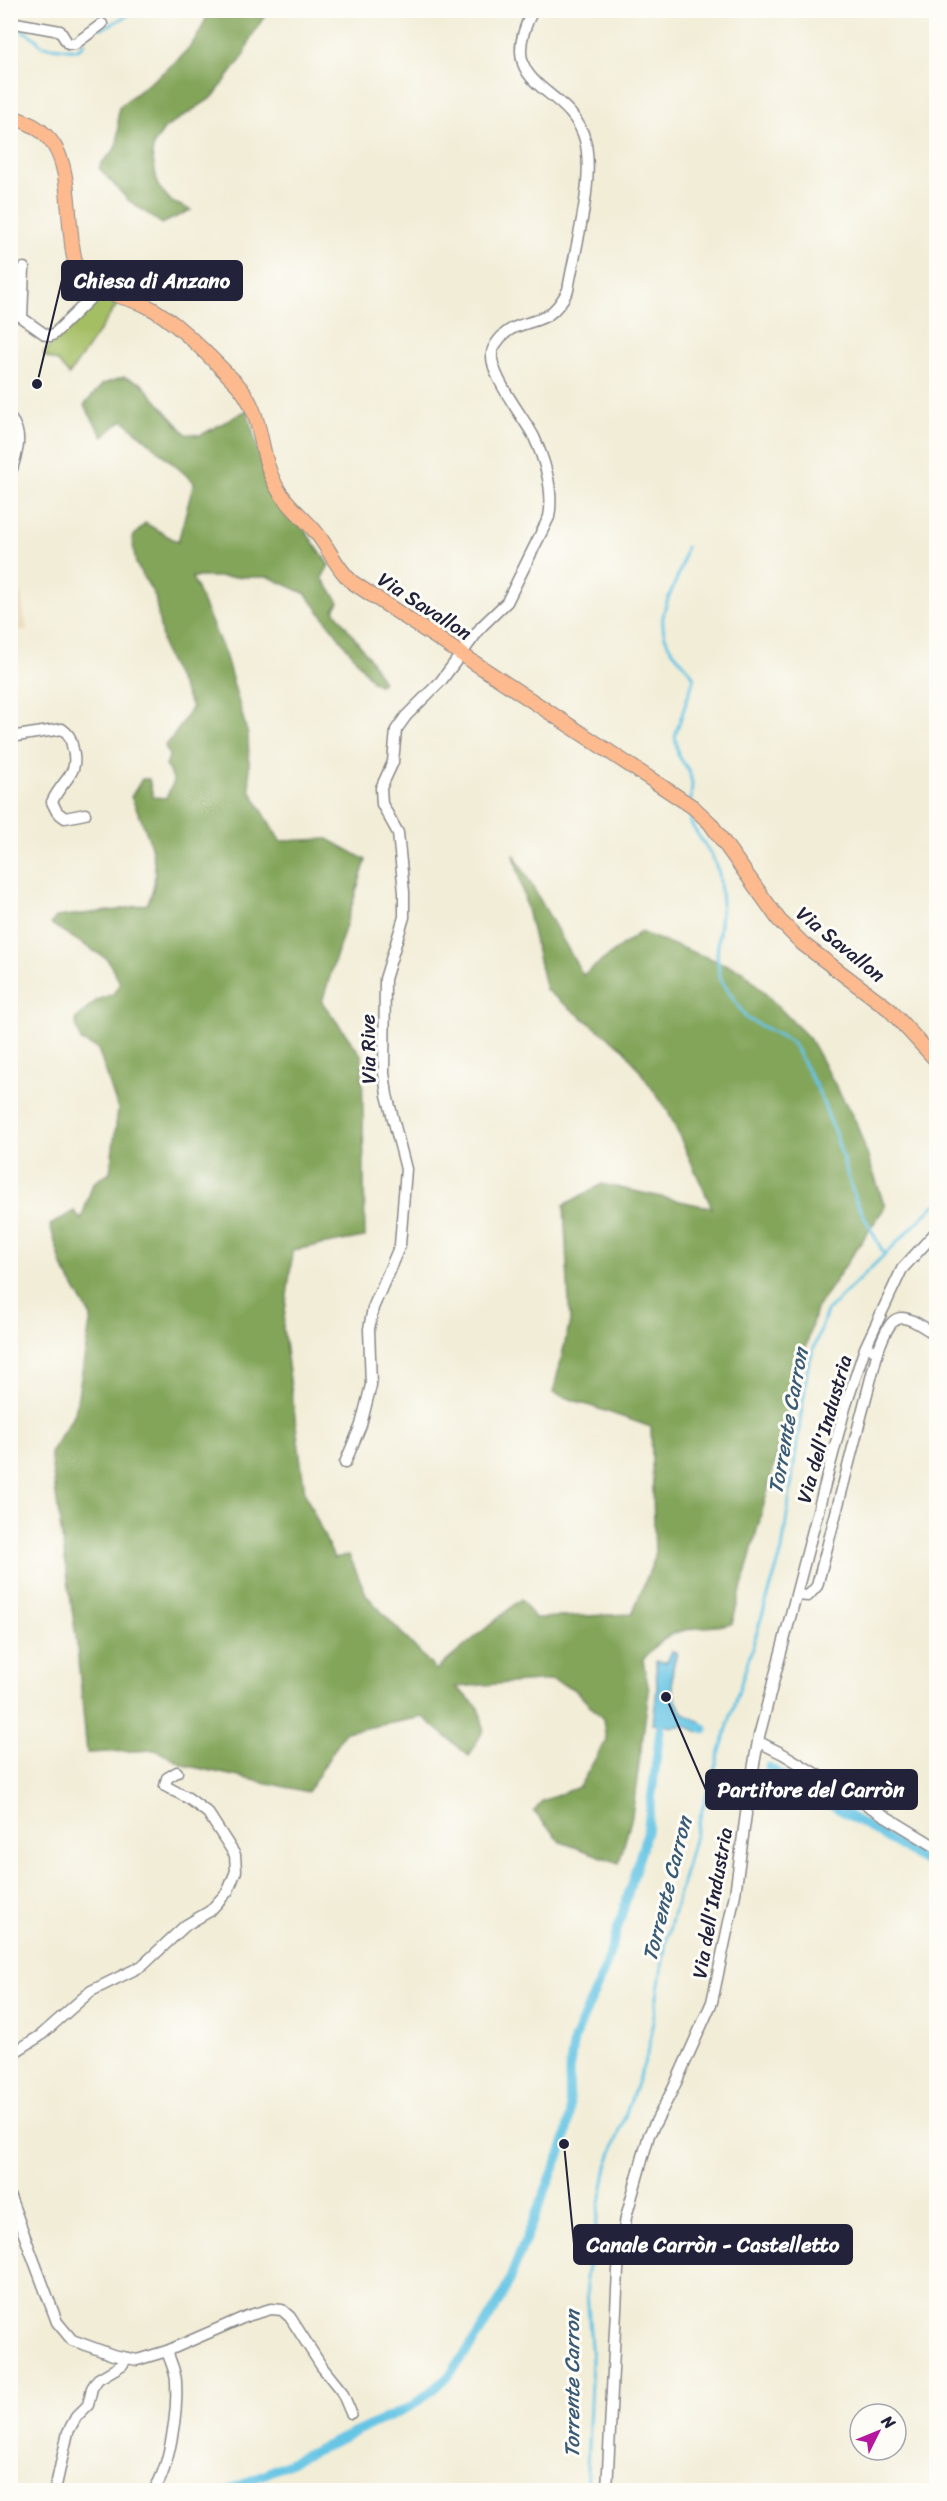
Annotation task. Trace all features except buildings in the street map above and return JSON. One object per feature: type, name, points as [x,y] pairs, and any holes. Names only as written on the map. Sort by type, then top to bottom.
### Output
[{"type":"main road","name":"Via Savallon","points":[[10,117],[25,120],[38,128],[50,138],[59,151],[63,166],[73,252],[79,270],[87,280],[99,288],[144,305],[165,318],[235,382],[252,403],[276,486],[315,531],[342,572],[352,582],[689,804],[716,830],[780,920],[795,936],[889,1009],[936,1060]]},
{"type":"street","name":"Via Rive","points":[[345,1463],[361,1425],[371,1385],[369,1329],[373,1308],[400,1245],[406,1169],[387,1095],[384,1073],[385,979],[404,917],[404,892],[398,833],[382,804],[381,788],[393,762],[396,730],[406,716],[441,681],[482,626],[507,602],[549,517],[552,503],[547,471],[534,436],[491,360],[493,348],[515,326],[548,314],[560,304],[568,290],[583,205],[588,159],[584,139],[576,120],[540,88],[521,59],[522,32],[533,10]]},
{"type":"street","points":[[10,22],[60,31],[68,44],[75,44],[102,24]]},
{"type":"street","points":[[24,268],[22,318],[46,335],[50,336],[54,333],[99,288]]},
{"type":"street","points":[[10,418],[19,432],[19,442],[10,475]]},
{"type":"street","points":[[10,737],[62,729],[69,734],[76,760],[74,768],[52,802],[57,812],[65,818],[85,814]]},
{"type":"street","name":"Via dell'Industria","points":[[607,2490],[618,2270],[626,2217],[648,2135],[674,2087],[712,2002],[735,1894],[749,1792],[759,1742],[845,1408],[866,1348],[902,1269],[936,1232]]},
{"type":"street","points":[[796,1595],[808,1596],[817,1586],[886,1327],[893,1319],[899,1317],[915,1322],[936,1335]]},
{"type":"street","points":[[866,1348],[878,1351]]},
{"type":"street","points":[[759,1742],[783,1754],[936,1847]]},
{"type":"street","points":[[10,2055],[40,2036],[91,1991],[142,1965],[186,1925],[210,1911],[228,1891],[236,1871],[235,1855],[208,1813],[188,1797],[165,1786],[167,1778],[177,1772]]},
{"type":"street","points":[[10,2197],[57,2322],[72,2340],[137,2360],[167,2351],[247,2316],[271,2309],[282,2310],[342,2392],[351,2413]]},
{"type":"street","points":[[154,2490],[165,2462],[176,2409],[176,2380],[167,2351]]},
{"type":"street","points":[[55,2490],[68,2432],[76,2417],[88,2405],[92,2388],[98,2379],[122,2365],[127,2358]]},
{"type":"shaded area","points":[[11,588],[21,594],[27,630],[11,633]]},
{"type":"green space","points":[[211,10],[268,11],[251,37],[244,56],[213,97],[165,128],[154,144],[152,154],[158,186],[172,202],[191,210],[162,224],[128,200],[99,168],[116,146],[119,107],[181,56],[198,35]]},
{"type":"green space","points":[[100,297],[119,302],[69,375],[57,361],[44,356],[44,352]]},
{"type":"green space","points":[[124,377],[141,383],[186,434],[201,435],[247,410],[268,487],[306,532],[329,565],[322,578],[339,602],[334,610],[370,659],[383,682],[379,685],[373,682],[306,594],[269,577],[192,577],[225,654],[248,735],[250,790],[280,841],[328,839],[366,860],[322,1002],[362,1056],[365,1237],[293,1250],[283,1327],[305,1493],[334,1558],[349,1555],[367,1596],[436,1670],[521,1599],[535,1618],[632,1614],[655,1557],[651,1427],[553,1393],[570,1322],[564,1205],[602,1184],[712,1208],[668,1111],[625,1050],[546,990],[514,854],[583,975],[640,932],[743,971],[809,1038],[856,1122],[885,1207],[816,1309],[732,1624],[672,1634],[653,1648],[643,1660],[649,1691],[632,1816],[619,1863],[561,1842],[534,1812],[542,1801],[579,1787],[606,1740],[603,1719],[574,1689],[552,1680],[456,1687],[479,1708],[484,1729],[469,1756],[423,1717],[345,1732],[308,1792],[184,1765],[156,1750],[87,1753],[76,1637],[50,1453],[75,1413],[91,1317],[62,1266],[50,1225],[74,1211],[81,1220],[93,1183],[110,1172],[118,1109],[98,1049],[81,1041],[75,1020],[97,1000],[113,994],[120,983],[107,959],[51,924],[56,917],[118,910],[147,904],[155,878],[152,850],[131,797],[142,779],[149,779],[153,797],[166,798],[174,781],[166,766],[169,756],[165,745],[177,732],[192,707],[164,651],[155,596],[136,564],[132,538],[145,523],[178,542],[194,482],[123,420],[103,437],[84,405],[103,384]]},
{"type":"water","points":[[672,1651],[677,1653],[672,1676],[673,1692],[684,1713],[701,1722],[699,1732],[684,1725],[673,1727],[653,1723],[657,1689],[656,1661],[667,1662]]},
{"type":"waterway","points":[[102,29],[138,10]]},
{"type":"waterway","points":[[10,28],[28,34],[42,46],[77,50],[85,43]]},
{"type":"waterway","points":[[686,547],[665,609],[663,628],[671,649],[694,678],[675,736],[678,755],[689,771],[692,783],[691,800]]},
{"type":"waterway","points":[[690,810],[691,824],[712,856],[719,873],[722,902],[717,955],[720,978],[746,1018],[792,1042],[818,1090],[835,1133],[855,1199],[884,1254]]},
{"type":"waterway","name":"Torrente Carron","points":[[586,2490],[592,2361],[586,2277],[607,2166],[648,2053],[666,1941],[704,1803],[782,1551],[808,1365],[827,1311],[936,1204]]},
{"type":"waterway","points":[[230,2490],[412,2406],[448,2377],[479,2334],[504,2293],[564,2144],[570,2115],[569,2071],[574,2040],[606,1966],[647,1832],[664,1713]]},
{"type":"waterway","points":[[688,1721],[704,1729]]},
{"type":"waterway","points":[[769,1767],[936,1868]]},
{"type":"place","name":"Chiesa di Anzano","points":[[37,384]]},
{"type":"place","name":"Partitore del Carròn","points":[[666,1697]]},
{"type":"place","name":"Canale Carròn - Castelletto","points":[[564,2144]]}]
